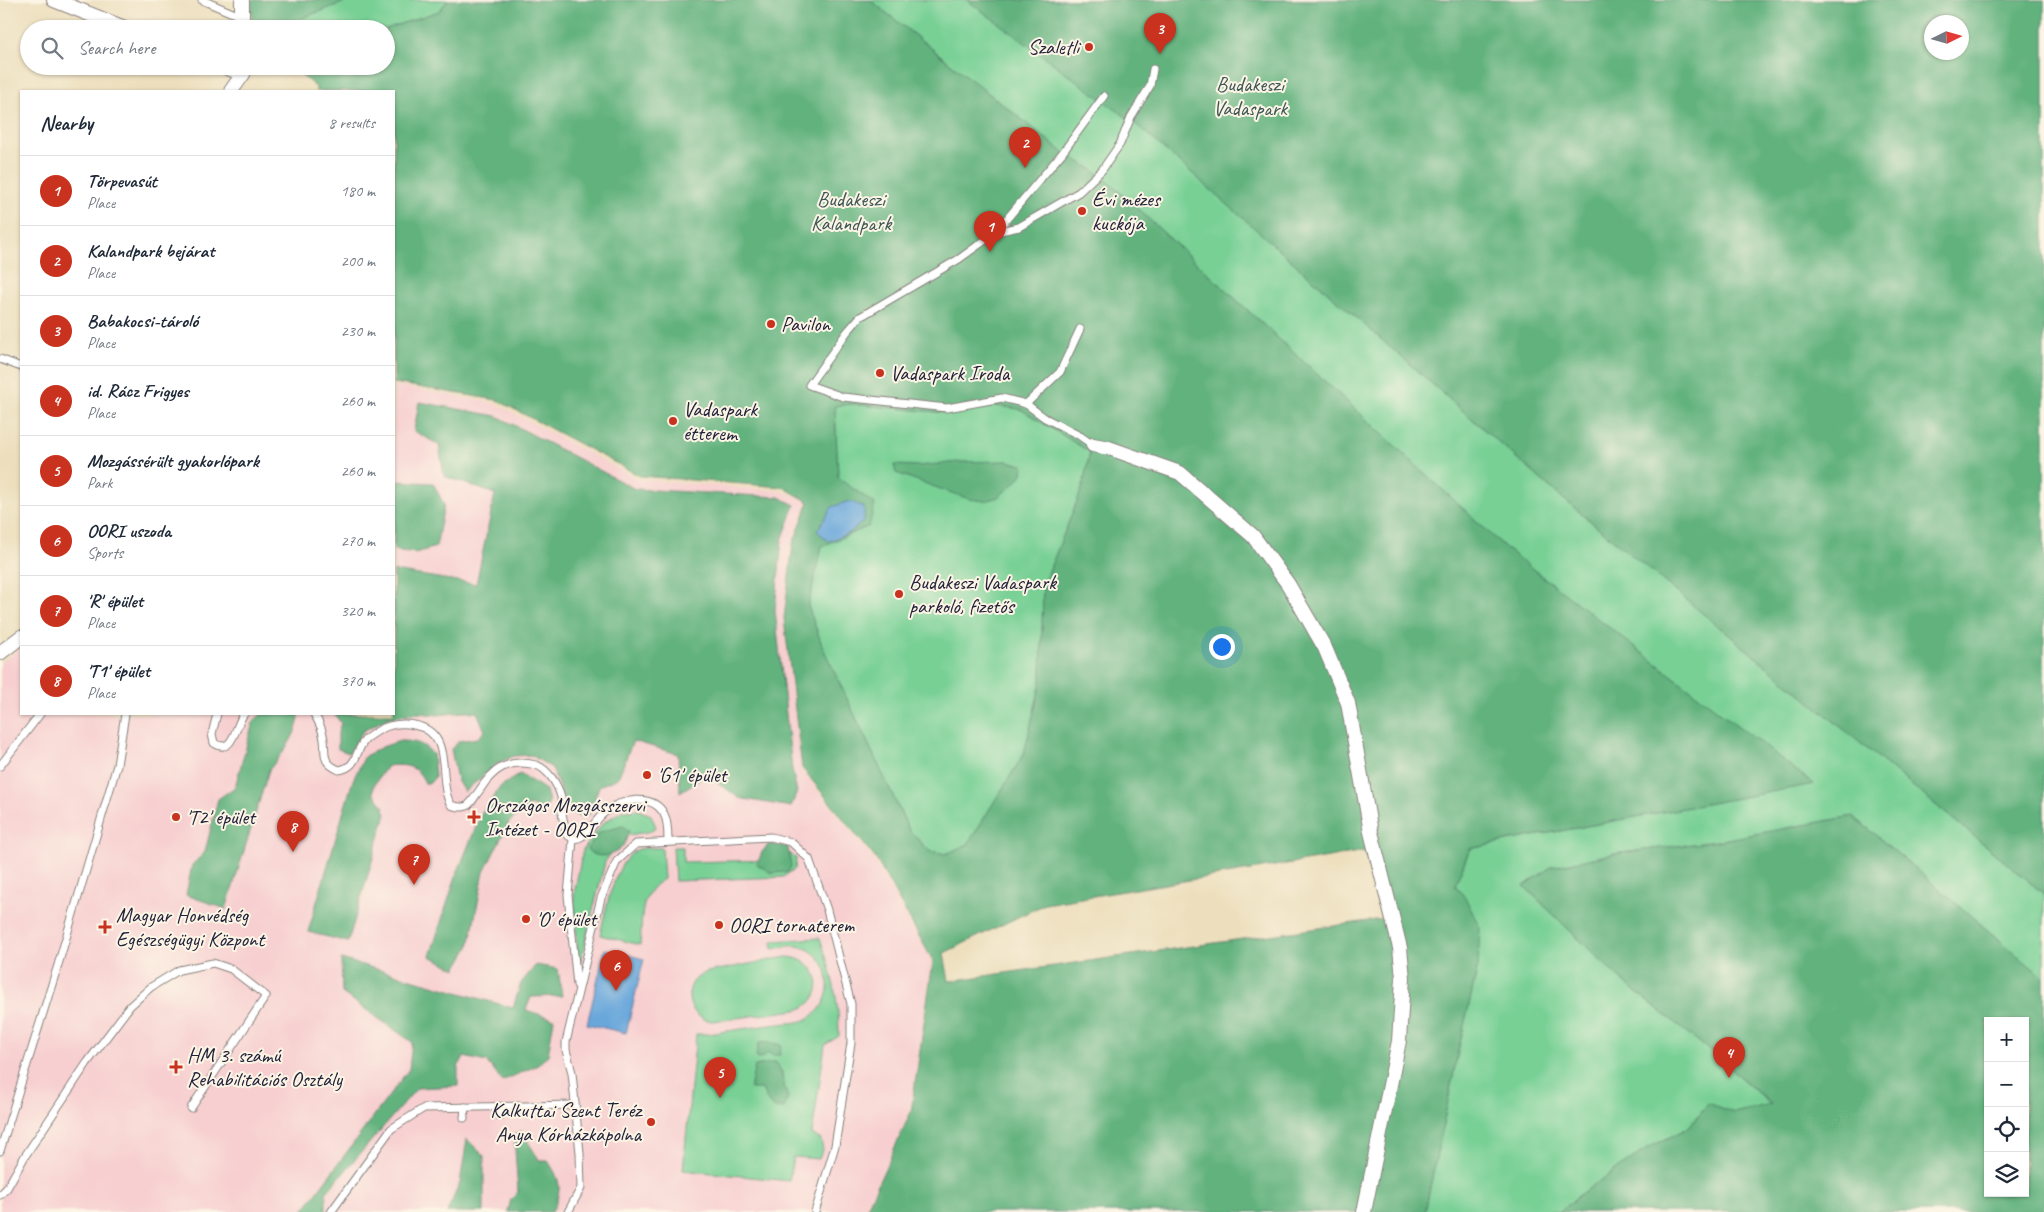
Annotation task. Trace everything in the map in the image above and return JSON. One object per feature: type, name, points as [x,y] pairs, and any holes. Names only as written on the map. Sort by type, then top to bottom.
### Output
[{"type":"street","points":[[54,0],[104,20]]},
{"type":"street","points":[[242,0],[242,20]]},
{"type":"street","points":[[232,90],[240,75]]},
{"type":"street","points":[[1093,445],[1109,448],[1180,473],[1253,536],[1288,584],[1325,648],[1348,703],[1371,832],[1400,948],[1403,978],[1399,1041],[1364,1212]]},
{"type":"street","points":[[0,653],[20,638]]},
{"type":"lane","points":[[202,0],[237,20]]},
{"type":"lane","points":[[995,233],[1019,227],[1079,192],[1102,170],[1120,144],[1131,117],[1150,86],[1153,69]]},
{"type":"lane","points":[[1093,445],[1045,418],[1026,404],[1002,398],[947,408],[842,397],[808,385],[847,332],[860,318],[995,233],[1063,152],[1104,96]]},
{"type":"lane","points":[[1026,404],[1060,372],[1080,329]]},
{"type":"lane","points":[[0,359],[20,367]]},
{"type":"lane","points":[[0,766],[39,715]]},
{"type":"lane","points":[[0,1151],[58,965],[117,765],[125,715]]},
{"type":"lane","points":[[217,715],[212,734],[214,743],[225,746],[232,741],[239,720],[243,715]]},
{"type":"lane","points":[[315,715],[321,724],[325,740],[324,753],[327,762],[338,770],[346,769],[352,765],[365,740],[381,729],[406,724],[418,726],[428,731],[437,740],[442,751],[447,798],[452,805],[459,807],[467,806],[498,768],[515,762],[541,767],[551,776],[561,797],[561,811],[567,835],[573,839],[579,838],[587,832],[605,812],[617,804],[638,800],[657,806],[664,814],[668,841]]},
{"type":"lane","points":[[568,1212],[581,1188],[580,1152],[572,1073],[566,1050],[566,1042],[601,898],[617,861],[636,844],[668,841],[771,838],[791,842],[809,859],[827,910],[851,1004],[851,1043],[835,1146],[815,1212]]},
{"type":"lane","points":[[573,839],[568,895],[578,991]]},
{"type":"lane","points":[[0,1195],[7,1188],[25,1156],[87,1063],[130,1006],[150,987],[179,970],[213,963],[231,970],[266,996],[190,1108]]},
{"type":"lane","points":[[331,1212],[391,1129],[424,1108],[575,1105]]},
{"type":"lane","points":[[500,1106],[500,1116]]},
{"type":"lane","points":[[464,1118],[465,1107]]},
{"type":"shaded area","name":"Országos Mozgásszervi Intézet - OORI","points":[[395,385],[495,403],[638,479],[782,491],[808,502],[792,544],[783,618],[801,769],[875,861],[932,961],[910,1112],[864,1212],[0,1212],[0,663],[20,648],[20,715],[395,715]]},
{"type":"green space","points":[[251,0],[350,0],[300,20],[252,20]]},
{"type":"green space","points":[[350,0],[448,0],[439,11],[395,26],[395,20],[300,20]]},
{"type":"green space","name":"Budakeszi Kalandpark","points":[[448,0],[870,0],[1063,152],[1101,175],[1509,551],[1814,784],[1470,849],[1455,885],[1464,895],[1480,928],[1478,966],[1459,1047],[1425,1212],[865,1212],[911,1112],[933,961],[876,859],[802,768],[784,618],[793,544],[809,502],[783,487],[640,476],[497,400],[395,383],[395,90],[316,90],[316,87],[301,75],[395,75],[395,26],[439,11]],"holes":[[[851,404],[947,413],[997,406],[1020,409],[1090,452],[1082,489],[1043,586],[1041,682],[1024,754],[968,844],[946,854],[929,851],[909,830],[823,648],[808,606],[822,546],[869,526],[875,504],[838,478],[835,406]],[[1365,851],[1382,919],[949,981],[944,953],[1045,904]]]},
{"type":"green space","name":"Budakeszi Vadaspark","points":[[870,0],[1318,0],[1269,241],[1560,496],[2044,894],[2044,978],[1853,816],[1717,841],[1613,854],[1551,867],[1524,886],[1618,977],[1720,1059],[1771,1105],[1734,1113],[1708,1104],[1688,1128],[1648,1148],[1582,1193],[1559,1212],[1425,1212],[1459,1047],[1478,966],[1464,895],[1455,885],[1470,849],[1813,784],[1509,551],[1101,175],[1063,152]]},
{"type":"green space","name":"Budakeszi Vadaspark","points":[[967,0],[2044,0],[2044,894],[1560,496],[1138,126]]},
{"type":"green space","points":[[419,402],[497,416],[635,489],[779,497],[795,505],[782,540],[775,610],[792,770],[797,792],[791,807],[739,798],[707,775],[680,792],[678,754],[633,741],[618,778],[599,786],[589,815],[577,816],[568,811],[552,768],[531,755],[514,756],[498,763],[464,792],[457,780],[451,749],[459,741],[478,738],[485,731],[477,712],[438,715],[418,713],[388,718],[363,731],[349,753],[338,749],[338,733],[341,723],[335,715],[395,715],[395,571],[476,584],[495,494],[444,476],[439,445],[414,431]]},
{"type":"green space","name":"Budakeszi Vadaspark parkoló, fizetős","points":[[851,404],[947,413],[997,406],[1021,409],[1090,452],[1082,489],[1043,586],[1041,682],[1024,754],[968,844],[946,854],[929,851],[909,830],[823,648],[808,606],[822,546],[869,526],[838,478],[835,406]]},
{"type":"green space","points":[[1007,461],[1023,465],[1022,474],[1015,483],[998,497],[985,501],[969,499],[896,473],[894,465],[918,466],[960,462]]},
{"type":"green space","points":[[395,481],[433,483],[444,505],[436,547],[415,553],[395,550]]},
{"type":"green space","points":[[260,715],[299,715],[293,737],[269,770],[226,909],[186,895],[192,865],[205,852],[218,799],[235,787],[253,722]]},
{"type":"green space","points":[[400,741],[418,743],[426,747],[433,754],[435,777],[429,784],[425,783],[418,772],[410,767],[400,765],[387,766],[374,785],[373,793],[383,805],[386,814],[348,942],[308,932],[353,780],[365,756],[382,747]]},
{"type":"green space","points":[[520,774],[546,790],[549,802],[545,811],[530,805],[509,822],[484,872],[469,947],[456,969],[430,956],[456,876],[482,812],[501,786]]},
{"type":"green space","points":[[638,810],[651,815],[656,827],[648,832],[621,836],[605,862],[580,963],[578,961],[574,894],[583,850],[603,823],[622,811]]},
{"type":"green space","points":[[1853,816],[2044,978],[2044,1212],[1559,1212],[1582,1193],[1648,1148],[1688,1128],[1708,1103],[1734,1113],[1771,1104],[1720,1059],[1618,977],[1524,886],[1551,867],[1613,854],[1717,841]]},
{"type":"green space","points":[[623,826],[629,831],[626,841],[616,852],[598,856],[587,849],[600,832]]},
{"type":"green space","points":[[769,844],[788,847],[791,866],[788,872],[771,873],[757,864],[762,852]]},
{"type":"green space","points":[[673,847],[683,847],[683,862],[774,860],[784,851],[796,858],[795,869],[783,877],[675,881]]},
{"type":"green space","points":[[662,848],[664,879],[650,891],[643,907],[640,945],[600,935],[612,887],[623,863],[631,854],[639,849]]},
{"type":"green space","points":[[820,938],[831,975],[838,1010],[839,1036],[825,1045],[812,1134],[821,1140],[823,1150],[819,1159],[793,1157],[789,1181],[683,1170],[696,1034],[709,1034],[802,1021],[816,1013],[824,1003],[828,991],[828,979],[825,968],[818,958],[809,950],[796,946],[773,949],[772,941]],"holes":[[[782,1071],[783,1088],[788,1097],[769,1103],[762,1089]]]},
{"type":"green space","points":[[786,957],[796,958],[805,962],[816,975],[818,982],[814,998],[804,1007],[796,1010],[714,1021],[701,1018],[692,1009],[689,997],[690,990],[696,978],[703,974]]},
{"type":"green space","points":[[341,959],[513,1008],[521,983],[536,965],[558,969],[562,996],[531,997],[526,1010],[554,1019],[548,1055],[538,1065],[502,1081],[487,1062],[464,1057],[458,1067],[458,1086],[417,1088],[326,1193],[326,1212],[302,1212],[409,1069],[412,1042],[342,993]]},
{"type":"green space","points":[[769,1042],[781,1045],[780,1055],[768,1053],[758,1058],[756,1056],[759,1043]]},
{"type":"green space","points":[[776,1062],[788,1097],[784,1108],[775,1108],[769,1103],[762,1089],[750,1089],[755,1066]]},
{"type":"green space","points":[[521,1131],[540,1161],[548,1161],[556,1175],[559,1192],[552,1212],[508,1212],[511,1199],[518,1192],[514,1135]]},
{"type":"green space","points":[[467,1139],[484,1156],[484,1212],[447,1212],[460,1183]]},
{"type":"water","points":[[849,501],[864,507],[864,521],[849,533],[828,541],[817,531],[832,507]]},
{"type":"water","points":[[605,949],[644,959],[626,1033],[587,1024]]},
{"type":"place","name":"Szaletli","points":[[1089,47]]},
{"type":"place","name":"Babakocsi-tároló","points":[[1160,54]]},
{"type":"place","name":"Kalandpark bejárat","points":[[1025,168]]},
{"type":"place","name":"Évi mézes kuckója","points":[[1082,211]]},
{"type":"place","name":"Törpevasút","points":[[990,252]]},
{"type":"place","name":"Pavilon","points":[[771,324]]},
{"type":"place","name":"Vadaspark Iroda","points":[[880,373]]},
{"type":"place","name":"Vadaspark étterem","points":[[673,421]]},
{"type":"place","name":"Budakeszi Vadaspark parkoló, fizetős","points":[[899,594]]},
{"type":"place","name":"'G1' épület","points":[[647,775]]},
{"type":"place","name":"'T2' épület","points":[[176,817]]},
{"type":"place","name":"Országos Mozgásszervi Intézet - OORI","points":[[474,817]]},
{"type":"place","name":"'T1' épület","points":[[293,852]]},
{"type":"place","name":"'R' épület","points":[[414,885]]},
{"type":"place","name":"'O' épület","points":[[526,919]]},
{"type":"place","name":"OORI tornaterem","points":[[719,925]]},
{"type":"place","name":"Magyar Honvédség Egészségügyi Központ","points":[[105,927]]},
{"type":"place","name":"OORI uszoda","points":[[616,991]]},
{"type":"place","name":"HM 3. számú Rehabilitációs Osztály","points":[[176,1067]]},
{"type":"place","name":"id. Rácz Frigyes","points":[[1729,1078]]},
{"type":"place","name":"Mozgássérült gyakorlópark","points":[[720,1098]]},
{"type":"place","name":"Kalkuttai Szent Teréz Anya Kórházkápolna","points":[[651,1122]]}]
